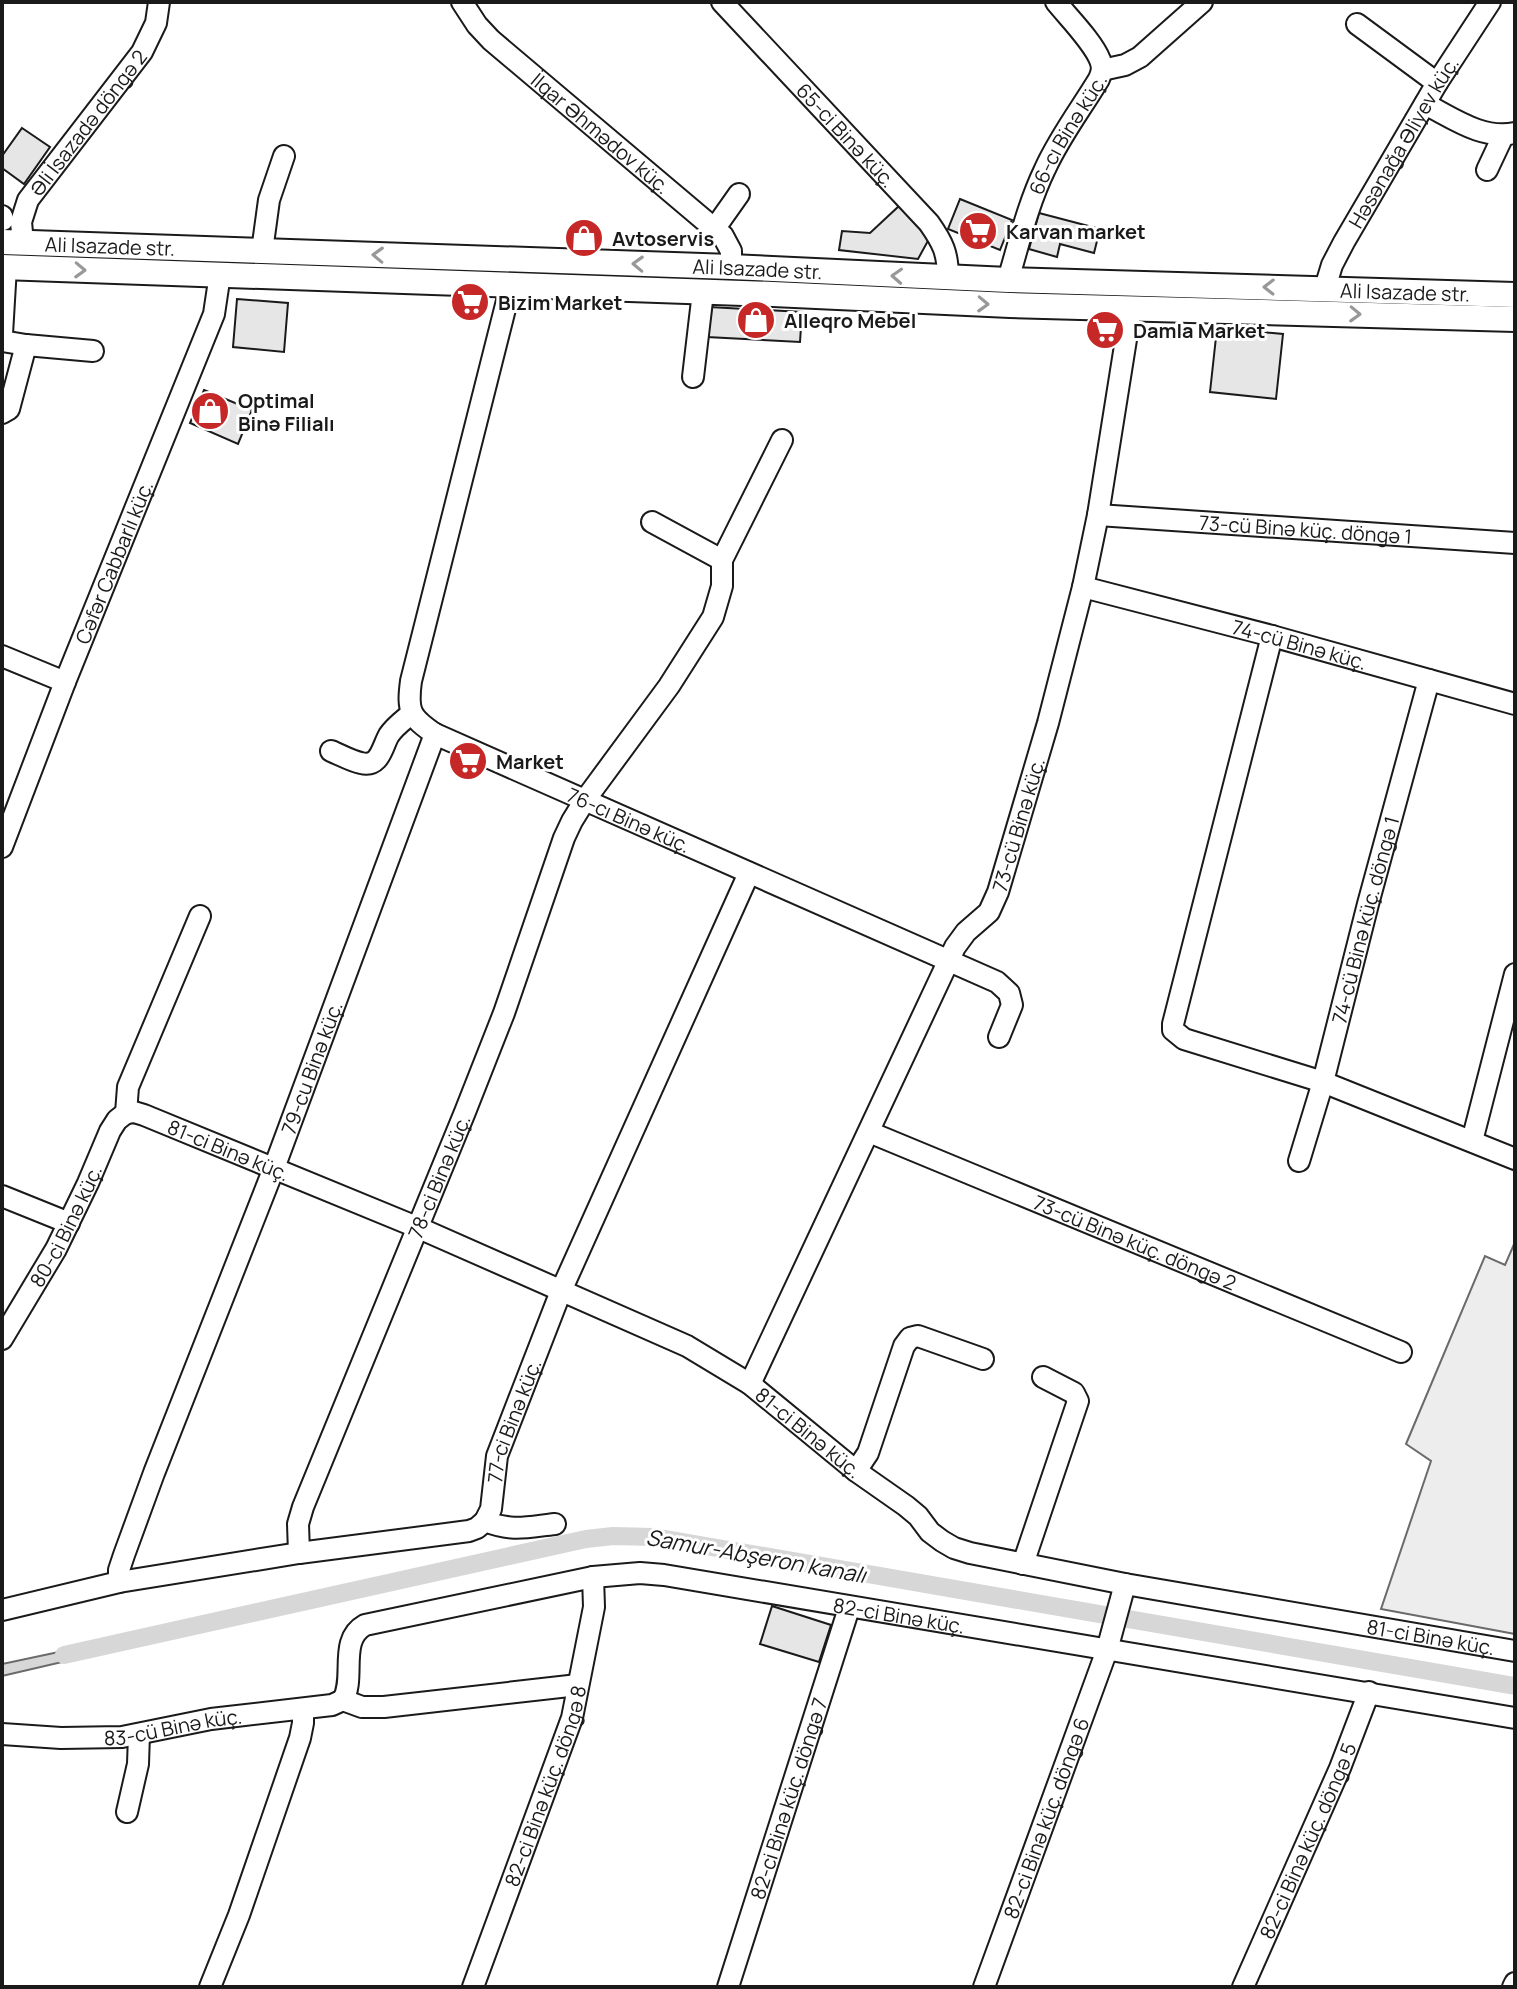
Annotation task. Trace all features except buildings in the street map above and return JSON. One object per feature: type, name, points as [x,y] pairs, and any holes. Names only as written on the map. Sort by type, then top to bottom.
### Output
[{"type":"main road","name":"Ali Isazade str.","points":[[9,227],[262,251],[731,267],[948,278],[1515,295]]},
{"type":"main road","points":[[220,274],[222,249]]},
{"type":"main road","name":"Ali Isazade str.","points":[[4,267],[1515,319]]},
{"type":"main road","points":[[816,296],[819,272]]},
{"type":"street","name":"Əli İsazadə döngə 2","points":[[9,227],[142,52],[156,23],[159,2]]},
{"type":"street","name":"İlqar Əhmədov küç.","points":[[462,2],[491,40],[715,228],[731,251],[731,267]]},
{"type":"street","name":"65-ci Binə küç.","points":[[722,2],[929,223],[943,244],[948,260],[948,278]]},
{"type":"street","name":"66-cı Binə küç.","points":[[1008,280],[1044,171],[1102,70],[1101,61],[1094,50],[1056,2]]},
{"type":"street","points":[[1102,70],[1125,65],[1140,57],[1202,2]]},
{"type":"street","name":"Həsənağa Əliyev küç.","points":[[1325,288],[1344,242],[1437,83],[1490,2]]},
{"type":"street","points":[[1357,24],[1437,83]]},
{"type":"street","points":[[1425,104],[1490,135],[1509,134]]},
{"type":"street","points":[[1487,170],[1509,134]]},
{"type":"street","points":[[262,251],[269,200],[284,156]]},
{"type":"street","points":[[715,228],[739,194]]},
{"type":"street","points":[[2,334],[4,267]]},
{"type":"street","name":"Cəfər Cabbarlı küç.","points":[[2,847],[65,682],[214,314],[220,274]]},
{"type":"street","points":[[331,751],[363,764],[371,763],[379,758],[389,735],[412,713],[408,702],[411,681],[511,285]]},
{"type":"street","points":[[693,377],[703,292]]},
{"type":"street","name":"73-cü Binə küç.","points":[[750,1384],[949,962],[962,937],[989,912],[998,892],[1083,587],[1098,515],[1131,308]]},
{"type":"street","points":[[2,341],[93,351]]},
{"type":"street","points":[[2,413],[9,409],[26,345]]},
{"type":"street","points":[[652,522],[722,560],[782,440]]},
{"type":"street","name":"73-cü Binə küç. döngə 1","points":[[1098,515],[1515,543]]},
{"type":"street","name":"78-ci Binə küç.","points":[[299,1553],[298,1524],[303,1507],[504,1013],[564,838],[585,800],[669,686],[713,617],[722,586],[722,560]]},
{"type":"street","name":"74-cü Binə küç.","points":[[1083,587],[1515,704]]},
{"type":"street","points":[[1272,636],[1173,1030],[1184,1039],[1323,1082],[1515,1159]]},
{"type":"street","points":[[2,656],[65,682]]},
{"type":"street","name":"74-cü Binə küç. döngə 1","points":[[1299,1161],[1323,1082],[1429,680]]},
{"type":"street","name":"76-cı Binə küç.","points":[[412,713],[435,734],[997,982],[1009,993],[1012,1005],[999,1037]]},
{"type":"street","name":"79-cu Binə küç.","points":[[119,1582],[119,1570],[149,1486],[274,1168],[435,734]]},
{"type":"street","name":"77-ci Binə küç.","points":[[485,1521],[491,1509],[500,1446],[561,1291],[749,873]]},
{"type":"street","points":[[126,1113],[128,1087],[200,916]]},
{"type":"street","points":[[1472,1141],[1515,974]]},
{"type":"street","name":"81-ci Binə küç.","points":[[126,1113],[144,1115],[419,1228],[687,1346],[750,1384],[856,1471],[906,1506],[930,1532],[954,1548],[1125,1584],[1515,1651]]},
{"type":"street","name":"80-ci Binə küç.","points":[[2,1339],[69,1223],[110,1131],[126,1113]]},
{"type":"street","name":"73-cü Binə küç. döngə 2","points":[[869,1132],[1401,1352]]},
{"type":"street","points":[[2,1196],[69,1223]]},
{"type":"street","points":[[856,1471],[868,1453],[904,1346],[910,1338],[918,1336],[983,1359]]},
{"type":"street","points":[[1023,1564],[1078,1401],[1074,1393],[1043,1377]]},
{"type":"street","points":[[2,1610],[119,1582],[299,1553],[469,1531],[485,1521],[513,1529],[555,1524]]},
{"type":"street","name":"82-ci Binə küç.","points":[[343,1700],[347,1690],[351,1641],[358,1629],[365,1625],[593,1577],[632,1573],[664,1575],[1515,1718]]},
{"type":"street","name":"82-ci Binə küç. döngə 8","points":[[473,1987],[572,1718],[594,1607],[593,1577]]},
{"type":"street","name":"82-ci Binə küç. döngə 6","points":[[984,1987],[1107,1650],[1125,1584]]},
{"type":"street","name":"82-ci Binə küç. döngə 7","points":[[728,1987],[849,1608]]},
{"type":"street","points":[[343,1700],[362,1707],[384,1707],[578,1685]]},
{"type":"street","name":"82-ci Binə küç. döngə 5","points":[[1243,1987],[1340,1768],[1369,1692]]},
{"type":"street","name":"83-cü Binə küç.","points":[[2,1734],[102,1738],[139,1734],[211,1719],[332,1705],[343,1700]]},
{"type":"street","points":[[210,1987],[239,1915],[300,1738],[303,1709]]},
{"type":"street","points":[[127,1812],[138,1764],[139,1734]]},
{"type":"shaded area","points":[[1515,1242],[1515,1634],[1381,1609],[1431,1461],[1406,1444],[1485,1256],[1505,1265]]},
{"type":"shaded area","points":[[87,1646],[88,1656],[2,1676],[2,1664]]},
{"type":"waterway","name":"Samur-Abşeron kanalı","points":[[64,1655],[586,1539],[613,1536],[654,1537],[1515,1686]]},
{"type":"place","name":"Karvan market","points":[[978,231]]},
{"type":"place","name":"Avtoservis","points":[[584,238]]},
{"type":"place","name":"Bizim Market","points":[[470,302]]},
{"type":"place","name":"Alleqro Mebel","points":[[756,320]]},
{"type":"place","name":"Damla Market","points":[[1105,330]]},
{"type":"place","name":"Optimal Binə Filialı","points":[[210,411]]},
{"type":"place","name":"Market","points":[[468,761]]}]
